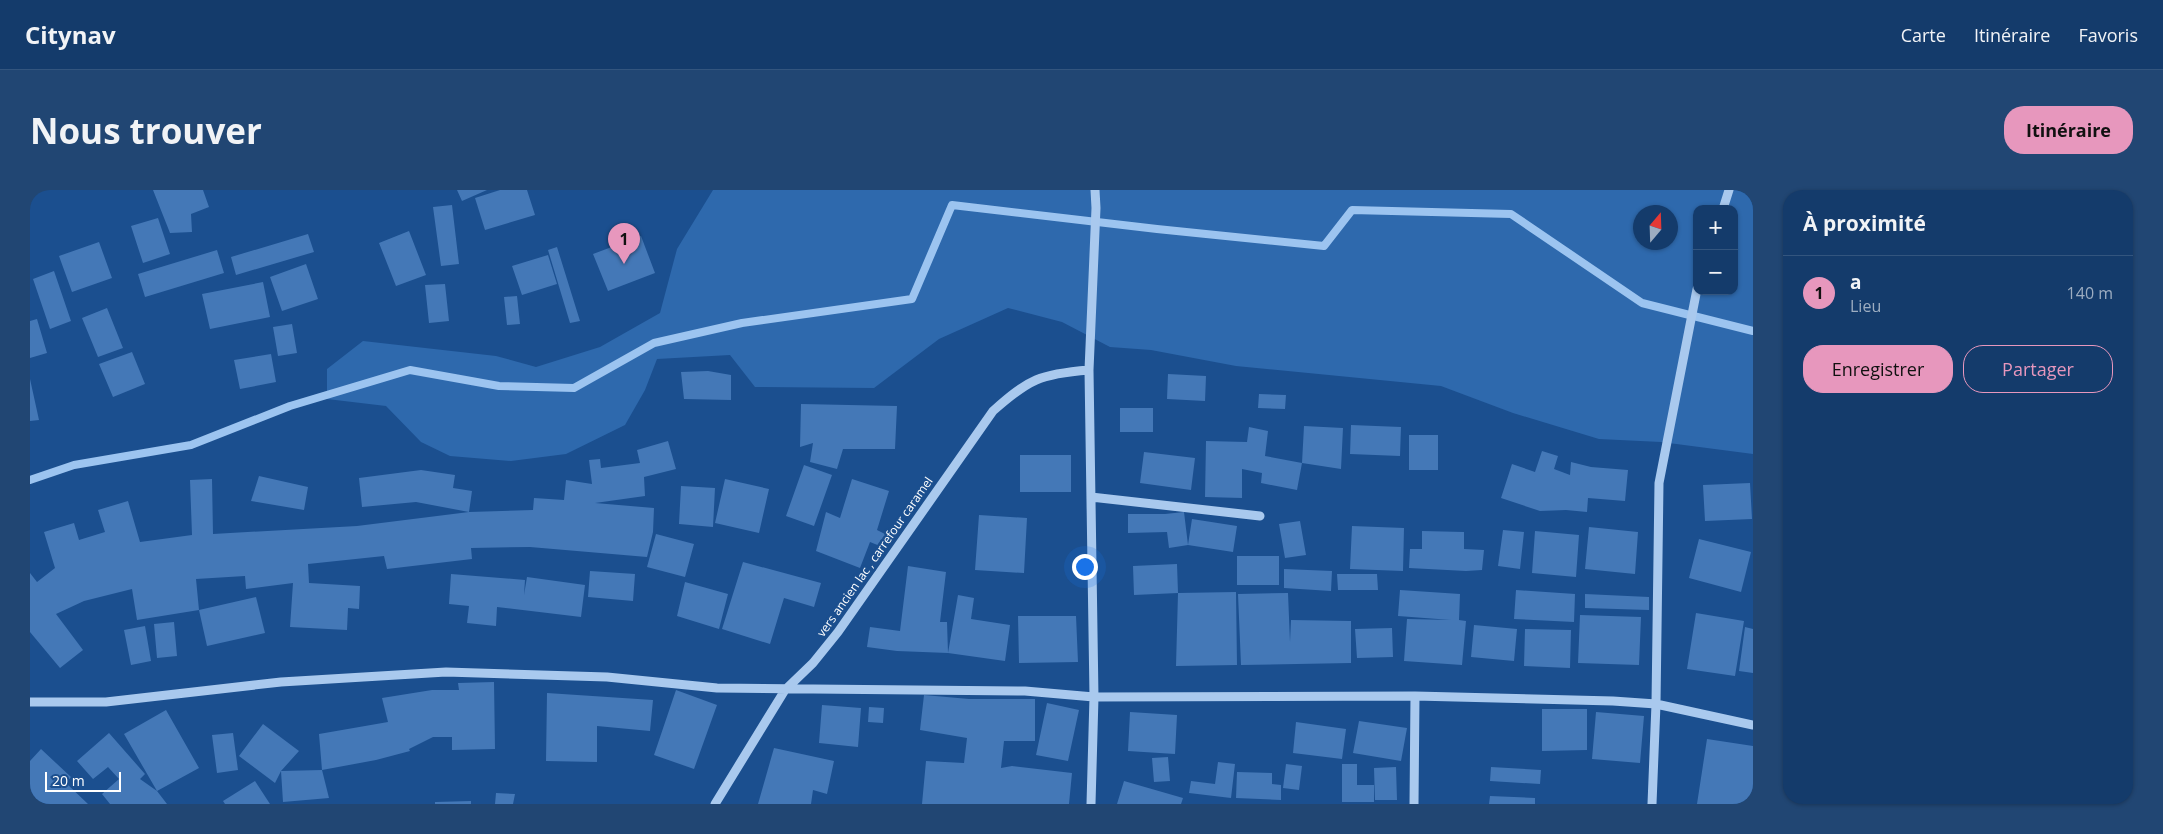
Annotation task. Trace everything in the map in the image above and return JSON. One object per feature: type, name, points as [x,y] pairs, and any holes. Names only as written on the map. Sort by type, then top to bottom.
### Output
[{"type":"street","points":[[1091,804],[1094,697],[1088,370],[1095,237],[1095,190]]},
{"type":"street","points":[[1724,205],[1729,190]]},
{"type":"street","points":[[1652,804],[1656,704],[1659,483],[1696,295]]},
{"type":"street","name":"vers ancien lac , carrefour caramel","points":[[716,803],[785,690],[814,663],[838,632],[993,411],[1018,388],[1037,378],[1063,372],[1088,370]]},
{"type":"street","points":[[1090,497],[1260,516]]},
{"type":"street","points":[[30,702],[106,702],[281,682],[446,672],[607,677],[717,688],[785,690],[1025,691],[1094,697],[1415,696],[1576,700],[1656,704],[1753,725]]},
{"type":"street","points":[[1414,804],[1415,696]]},
{"type":"shaded area","points":[[713,190],[1753,190],[1753,454],[1661,442],[1599,439],[1513,413],[1441,386],[1236,366],[1151,350],[1110,347],[1062,322],[1008,308],[939,339],[874,388],[755,387],[730,355],[657,359],[645,390],[625,425],[566,454],[511,461],[450,456],[421,442],[386,406],[327,399],[327,369],[363,341],[496,356],[536,367],[600,347],[660,313],[677,249]]},
{"type":"building","points":[[153,190],[203,190],[209,207],[191,214],[192,232],[170,233]]},
{"type":"building","points":[[457,190],[487,190],[462,201]]},
{"type":"building","points":[[500,190],[527,190],[535,215],[485,230],[475,198]]},
{"type":"building","points":[[452,205],[459,264],[441,266],[433,207]]},
{"type":"building","points":[[158,218],[170,254],[143,263],[131,226]]},
{"type":"building","points":[[409,231],[426,275],[396,286],[379,243]]},
{"type":"building","points":[[308,234],[314,252],[236,275],[231,257]]},
{"type":"building","points":[[641,236],[655,273],[608,291],[593,254]]},
{"type":"building","points":[[99,242],[112,278],[72,292],[59,256]]},
{"type":"building","points":[[557,247],[580,321],[570,323],[548,250]]},
{"type":"building","points":[[217,250],[224,273],[145,297],[138,274]]},
{"type":"building","points":[[548,255],[557,284],[522,295],[512,266]]},
{"type":"building","points":[[306,264],[318,299],[282,311],[270,277]]},
{"type":"building","points":[[54,271],[71,321],[50,329],[33,279]]},
{"type":"building","points":[[263,282],[270,317],[210,329],[202,294]]},
{"type":"building","points":[[445,284],[449,321],[429,323],[425,285]]},
{"type":"building","points":[[517,296],[520,324],[507,325],[504,297]]},
{"type":"building","points":[[107,308],[123,348],[98,357],[82,318]]},
{"type":"building","points":[[37,319],[47,353],[30,358],[30,321]]},
{"type":"building","points":[[292,324],[297,353],[278,356],[273,327]]},
{"type":"building","points":[[132,352],[145,384],[113,397],[99,364]]},
{"type":"building","points":[[271,354],[276,382],[240,389],[234,360]]},
{"type":"building","points":[[708,371],[731,375],[731,400],[684,399],[681,372]]},
{"type":"building","points":[[1168,374],[1206,376],[1205,401],[1167,399]]},
{"type":"building","points":[[30,379],[39,420],[30,421]]},
{"type":"building","points":[[1259,394],[1286,395],[1285,409],[1258,408]]},
{"type":"building","points":[[801,404],[897,406],[895,449],[843,449],[837,469],[810,462],[813,443],[800,447]]},
{"type":"building","points":[[1120,408],[1153,408],[1153,432],[1120,432]]},
{"type":"building","points":[[1351,425],[1401,427],[1400,456],[1350,454]]},
{"type":"building","points":[[1304,426],[1343,428],[1341,469],[1302,463]]},
{"type":"building","points":[[1249,427],[1268,431],[1265,456],[1302,463],[1297,490],[1261,483],[1262,473],[1242,469],[1242,498],[1205,497],[1206,441],[1247,442]]},
{"type":"building","points":[[1409,435],[1438,435],[1438,470],[1409,470]]},
{"type":"building","points":[[668,441],[676,469],[644,477],[645,496],[595,503],[654,508],[653,532],[647,557],[530,547],[471,548],[472,559],[387,569],[384,556],[308,564],[309,583],[360,586],[359,609],[348,608],[347,630],[290,627],[293,583],[246,589],[245,576],[196,579],[199,610],[137,620],[132,589],[84,601],[56,614],[83,650],[60,668],[30,632],[30,573],[37,582],[55,568],[44,532],[74,523],[79,540],[105,532],[98,510],[128,501],[140,542],[192,535],[190,480],[212,479],[213,534],[357,526],[469,512],[533,510],[534,498],[564,500],[566,480],[592,484],[589,460],[600,459],[601,468],[640,463],[637,450]]},
{"type":"building","points":[[1542,451],[1558,456],[1554,469],[1570,475],[1571,462],[1591,467],[1628,470],[1625,501],[1588,498],[1587,512],[1566,510],[1540,511],[1501,498],[1512,464],[1535,472]]},
{"type":"building","points":[[1144,452],[1195,458],[1191,490],[1140,483]]},
{"type":"building","points":[[1020,455],[1071,455],[1071,492],[1020,492]]},
{"type":"building","points":[[804,465],[832,475],[814,526],[786,516]]},
{"type":"building","points":[[421,470],[455,475],[453,488],[472,491],[469,512],[416,502],[362,507],[359,478]]},
{"type":"building","points":[[259,476],[308,487],[304,510],[251,501]]},
{"type":"building","points":[[725,479],[769,489],[759,533],[715,523]]},
{"type":"building","points":[[852,479],[889,491],[877,530],[889,536],[885,548],[870,542],[860,568],[816,551],[826,512],[840,518]]},
{"type":"building","points":[[1750,483],[1752,519],[1705,521],[1703,485]]},
{"type":"building","points":[[681,486],[715,488],[713,527],[679,524]]},
{"type":"building","points":[[1184,512],[1188,545],[1169,548],[1167,532],[1128,533],[1128,514]]},
{"type":"building","points":[[979,515],[1027,518],[1024,573],[975,570]]},
{"type":"building","points":[[1192,519],[1237,526],[1233,552],[1188,545]]},
{"type":"building","points":[[1300,521],[1306,555],[1285,558],[1279,524]]},
{"type":"building","points":[[1352,526],[1404,528],[1403,571],[1350,569]]},
{"type":"building","points":[[1589,527],[1638,532],[1635,574],[1585,569]]},
{"type":"building","points":[[1503,530],[1524,532],[1520,569],[1498,566]]},
{"type":"building","points":[[1422,531],[1464,532],[1464,549],[1484,550],[1482,570],[1409,568],[1410,549],[1422,549]]},
{"type":"building","points":[[1535,531],[1579,535],[1576,577],[1532,573]]},
{"type":"building","points":[[656,534],[694,544],[685,577],[647,567]]},
{"type":"building","points":[[1699,539],[1751,552],[1741,592],[1689,578]]},
{"type":"building","points":[[1237,556],[1279,556],[1279,585],[1237,585]]},
{"type":"building","points":[[743,562],[821,583],[814,607],[784,598],[770,644],[722,629]]},
{"type":"building","points":[[1177,564],[1178,593],[1134,595],[1133,566]]},
{"type":"building","points":[[908,566],[946,572],[940,622],[947,622],[948,653],[897,651],[867,647],[870,627],[900,631]]},
{"type":"building","points":[[1284,569],[1332,571],[1331,591],[1284,588]]},
{"type":"building","points":[[590,571],[635,574],[633,601],[588,597]]},
{"type":"building","points":[[451,574],[525,580],[524,595],[527,577],[585,585],[581,617],[497,607],[496,626],[467,623],[469,606],[449,604]]},
{"type":"building","points":[[1337,574],[1377,574],[1378,590],[1338,590]]},
{"type":"building","points":[[685,582],[728,594],[719,629],[677,616]]},
{"type":"building","points":[[1400,590],[1460,594],[1459,620],[1466,621],[1462,665],[1404,661],[1407,619],[1451,620],[1398,616]]},
{"type":"building","points":[[1516,590],[1575,594],[1574,622],[1514,619]]},
{"type":"building","points":[[1236,592],[1237,665],[1176,666],[1178,593]]},
{"type":"building","points":[[1288,593],[1290,642],[1291,620],[1351,621],[1351,663],[1241,665],[1238,594]]},
{"type":"building","points":[[1585,594],[1649,597],[1649,610],[1585,608]]},
{"type":"building","points":[[958,595],[974,598],[971,619],[1010,625],[1005,661],[948,653]]},
{"type":"building","points":[[256,597],[265,633],[207,646],[199,610]]},
{"type":"building","points":[[1696,613],[1744,621],[1735,676],[1687,669]]},
{"type":"building","points":[[1580,615],[1641,617],[1639,665],[1578,663]]},
{"type":"building","points":[[1018,616],[1076,616],[1078,662],[1019,663]]},
{"type":"building","points":[[174,622],[177,656],[157,658],[154,624]]},
{"type":"building","points":[[1474,625],[1517,629],[1514,661],[1471,657]]},
{"type":"building","points":[[145,626],[151,661],[131,665],[124,630]]},
{"type":"building","points":[[1745,627],[1753,629],[1753,673],[1739,671]]},
{"type":"building","points":[[1392,628],[1393,657],[1357,658],[1355,629]]},
{"type":"building","points":[[1525,629],[1571,630],[1570,668],[1524,666]]},
{"type":"building","points":[[494,682],[495,749],[452,750],[452,737],[433,737],[409,749],[410,751],[376,760],[322,770],[319,734],[388,722],[382,698],[432,690],[459,690],[458,683]]},
{"type":"building","points":[[676,690],[717,705],[694,769],[654,755]]},
{"type":"building","points":[[547,693],[653,700],[650,731],[597,726],[597,762],[546,761]]},
{"type":"building","points":[[924,695],[969,699],[1035,699],[1035,741],[1004,741],[1001,768],[1012,766],[1072,773],[1069,804],[922,804],[926,761],[964,763],[967,738],[920,730]]},
{"type":"building","points":[[1047,703],[1079,710],[1068,761],[1036,755]]},
{"type":"building","points":[[822,705],[861,708],[858,747],[819,743]]},
{"type":"building","points":[[869,707],[884,708],[883,723],[868,722]]},
{"type":"building","points":[[1542,709],[1587,709],[1587,750],[1542,751]]},
{"type":"building","points":[[166,710],[199,768],[157,791],[124,734]]},
{"type":"building","points":[[1130,712],[1177,715],[1175,754],[1128,751]]},
{"type":"building","points":[[1596,712],[1644,716],[1640,763],[1592,759]]},
{"type":"building","points":[[1359,721],[1407,728],[1401,761],[1353,753]]},
{"type":"building","points":[[1296,722],[1346,729],[1342,759],[1293,753]]},
{"type":"building","points":[[263,724],[299,751],[281,771],[275,783],[239,756]]},
{"type":"building","points":[[109,733],[145,774],[140,779],[157,791],[167,804],[110,804],[102,794],[119,779],[108,767],[93,779],[77,761]]},
{"type":"building","points":[[233,733],[238,770],[217,773],[212,735]]},
{"type":"building","points":[[1707,739],[1753,746],[1753,804],[1697,804]]},
{"type":"building","points":[[774,748],[834,761],[827,794],[813,790],[811,804],[758,804]]},
{"type":"building","points":[[41,749],[71,777],[66,783],[88,804],[30,804],[30,761]]},
{"type":"building","points":[[1168,757],[1170,781],[1154,782],[1152,758]]},
{"type":"building","points":[[1218,762],[1235,764],[1231,798],[1189,793],[1191,781],[1215,784]]},
{"type":"building","points":[[1286,764],[1302,766],[1299,790],[1283,788]]},
{"type":"building","points":[[1342,764],[1357,764],[1357,785],[1374,785],[1374,802],[1342,802]]},
{"type":"building","points":[[1396,767],[1397,800],[1375,800],[1374,768]]},
{"type":"building","points":[[1491,767],[1541,770],[1540,784],[1490,781]]},
{"type":"building","points":[[322,770],[329,798],[283,802],[281,771]]},
{"type":"building","points":[[1237,772],[1272,773],[1272,784],[1281,785],[1281,800],[1236,798]]},
{"type":"building","points":[[255,781],[270,804],[225,804],[223,801]]},
{"type":"building","points":[[1124,781],[1183,798],[1181,804],[1117,804]]},
{"type":"building","points":[[496,793],[515,794],[513,804],[495,804]]},
{"type":"building","points":[[1490,796],[1535,798],[1535,804],[1489,804]]},
{"type":"building","points":[[471,801],[471,804],[435,804],[435,802]]},
{"type":"waterway","points":[[30,480],[74,465],[191,445],[290,406],[410,370],[499,386],[574,388],[654,343],[742,323],[912,299],[952,205],[1324,246],[1352,210],[1511,214],[1642,303],[1753,331]]},
{"type":"place","name":"a","points":[[624,264]]}]
